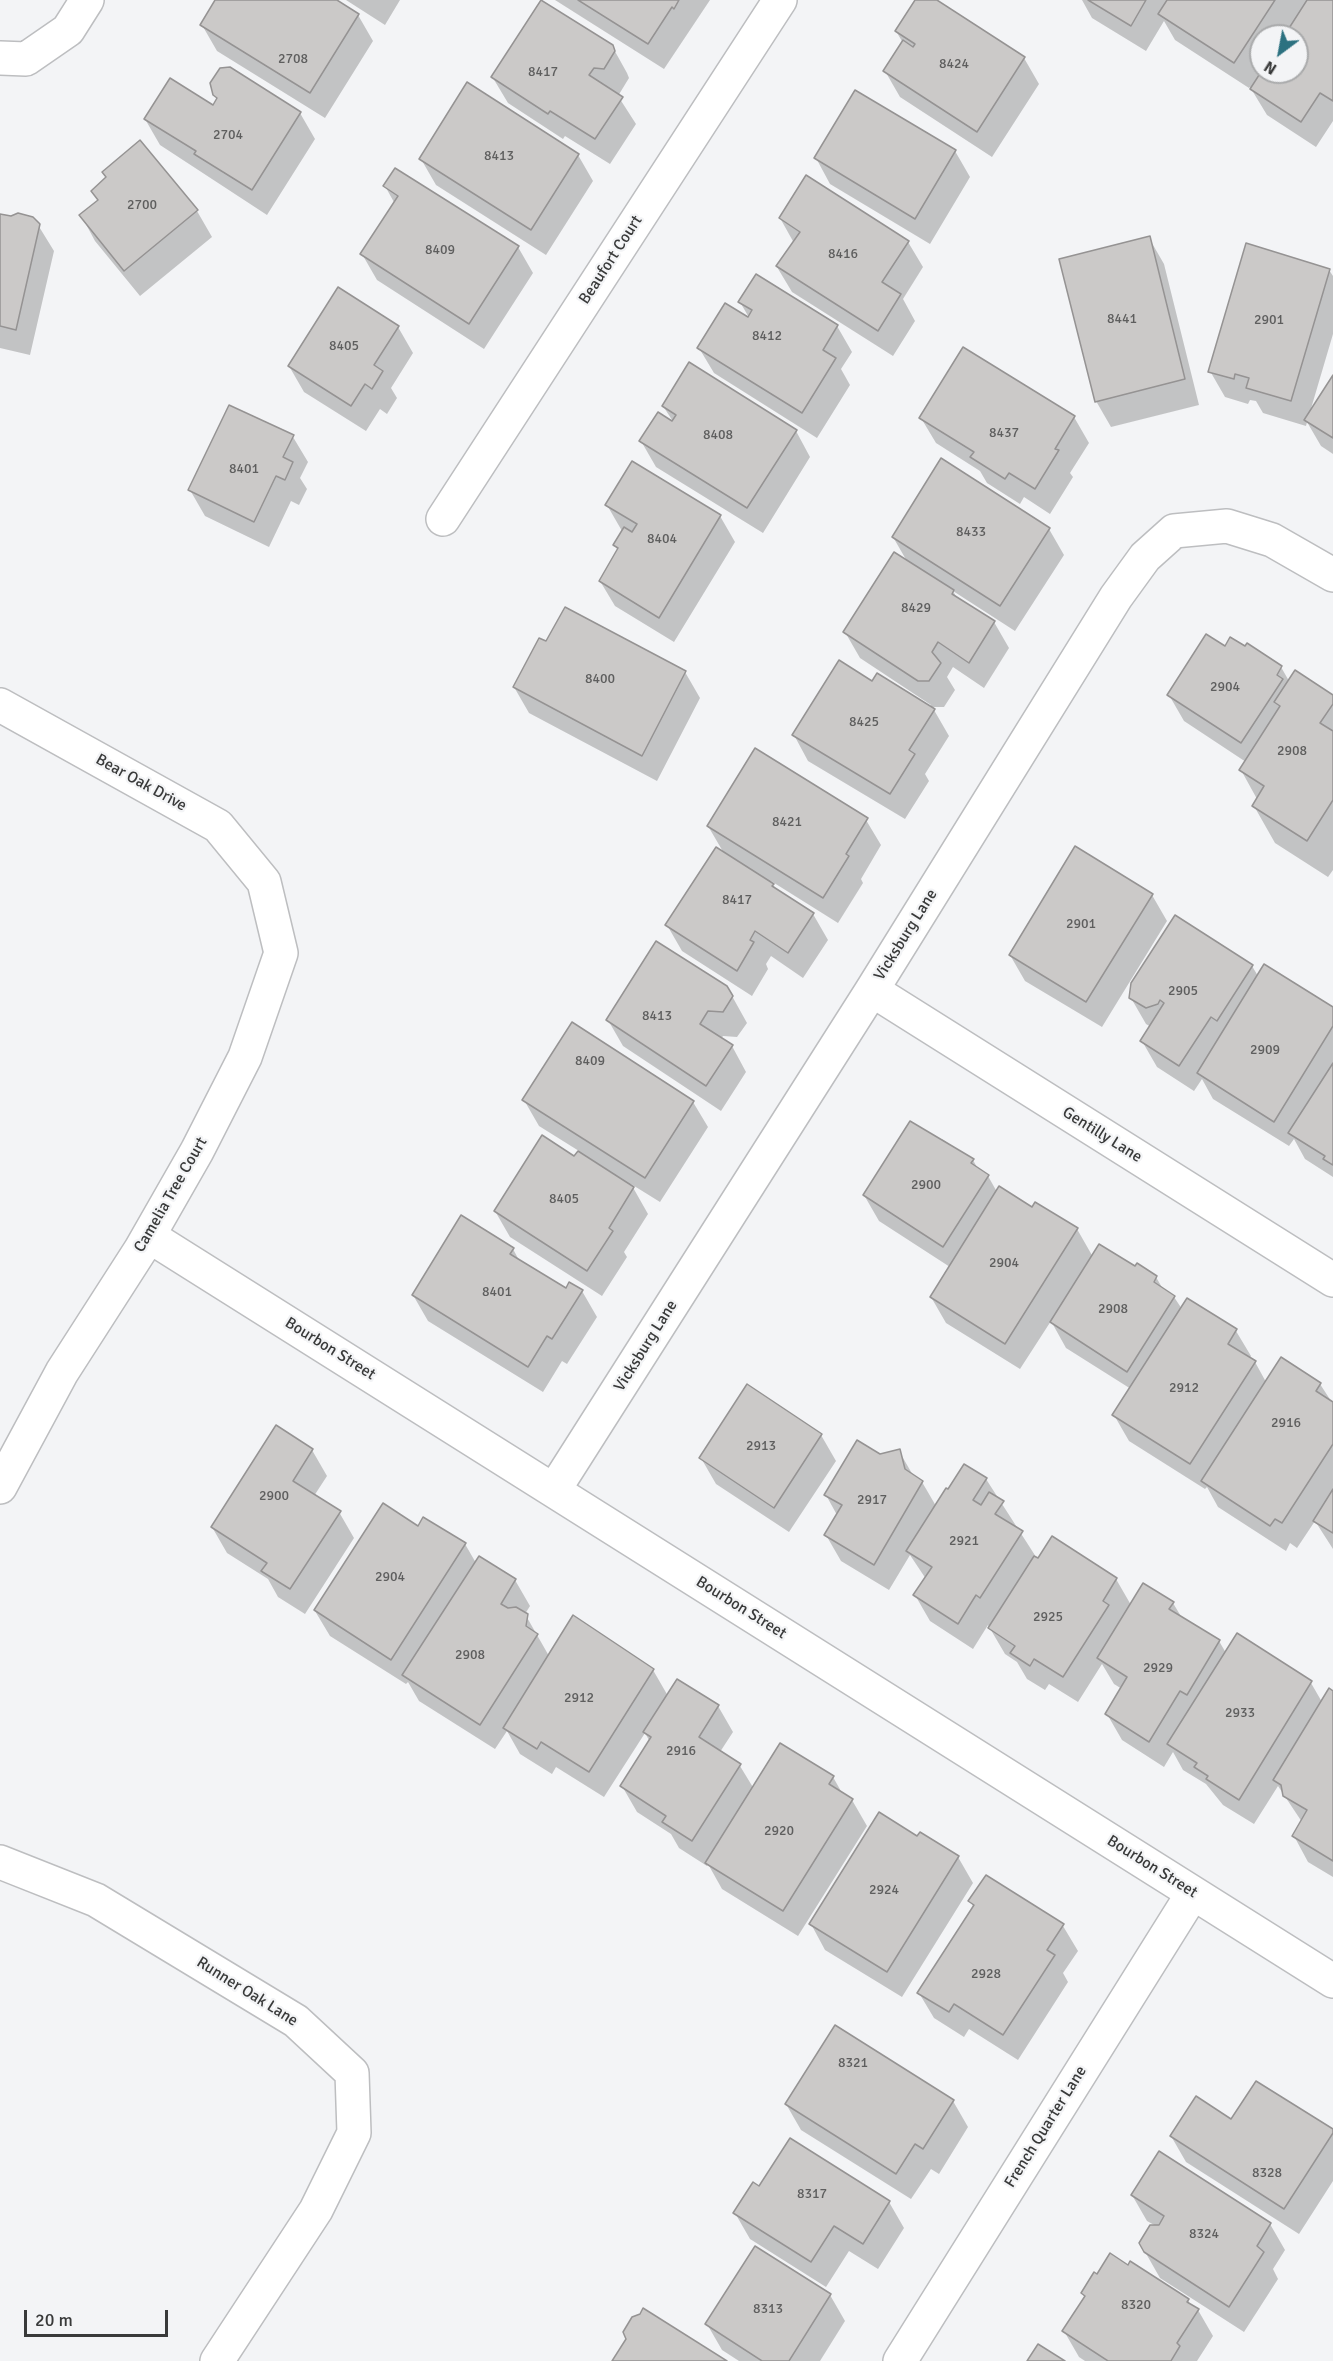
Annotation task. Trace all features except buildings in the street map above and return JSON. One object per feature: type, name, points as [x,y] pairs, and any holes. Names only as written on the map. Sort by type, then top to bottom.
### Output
[{"type":"street","points":[[0,58],[26,59],[68,30],[87,0]]},
{"type":"street","name":"Beaufort Court","points":[[443,519],[780,0]]},
{"type":"street","name":"Vicksburg Lane","points":[[554,1490],[872,990],[1116,597],[1145,557],[1174,531],[1227,526],[1272,540],[1333,575]]},
{"type":"street","name":"Bear Oak Drive","points":[[0,705],[218,826],[264,882]]},
{"type":"street","name":"Camelia Tree Court","points":[[0,1487],[62,1372],[148,1236],[197,1151],[245,1057],[280,953],[264,882]]},
{"type":"street","name":"Gentilly Lane","points":[[872,990],[1333,1281]]},
{"type":"street","name":"Bourbon Street","points":[[148,1236],[1333,1981]]},
{"type":"street","name":"Runner Oak Lane","points":[[0,1862],[96,1900],[296,2020],[352,2073],[354,2133],[316,2210],[217,2361]]},
{"type":"street","name":"French Quarter Lane","points":[[900,2361],[1193,1893]]}]
